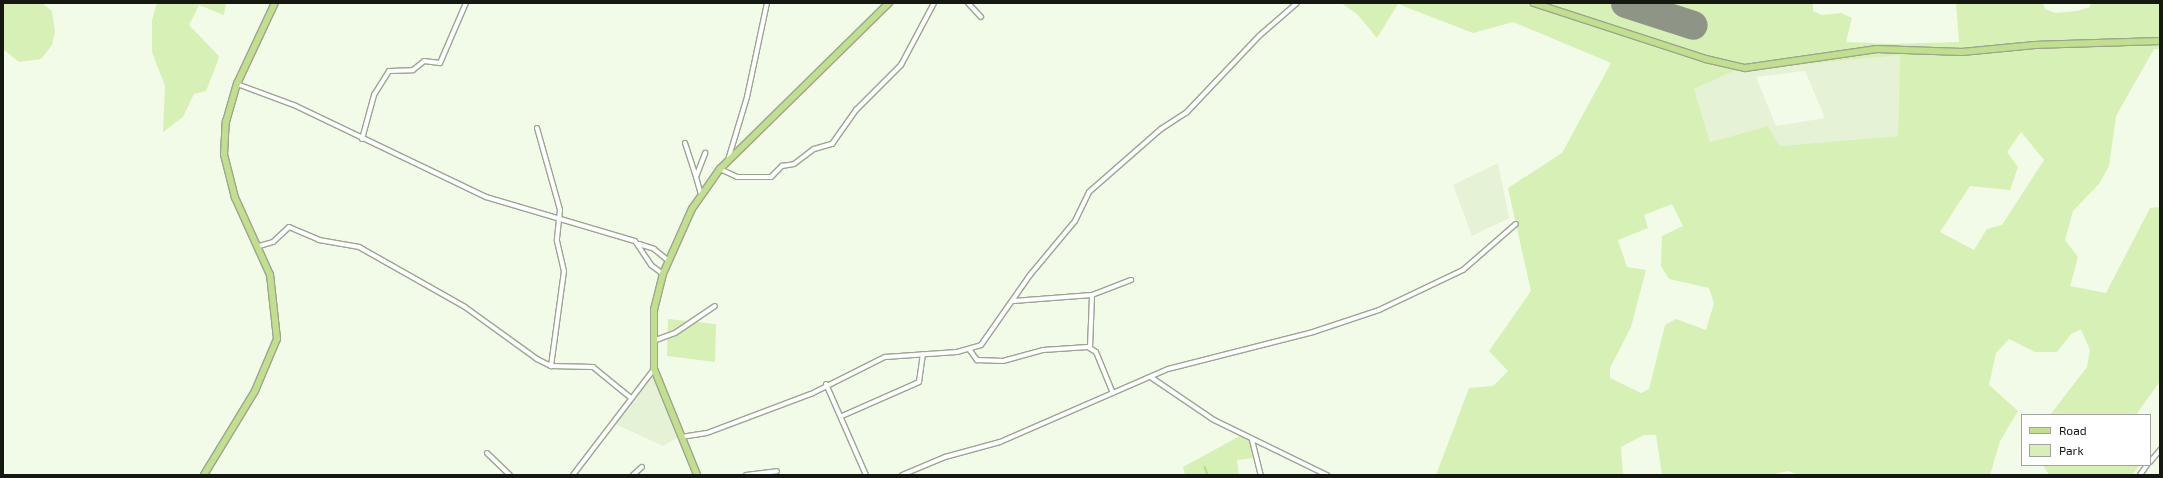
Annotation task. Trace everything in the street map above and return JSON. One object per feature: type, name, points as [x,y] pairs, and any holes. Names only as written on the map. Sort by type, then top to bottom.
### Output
[{"type":"main road","points":[[204,475],[255,391],[275,346],[275,300],[259,246],[235,198],[225,167],[226,122],[237,84],[275,3]]},
{"type":"main road","points":[[697,475],[654,369],[652,341],[654,310],[663,274],[701,194],[720,169],[889,3]]},
{"type":"main road","points":[[1534,3],[1706,59],[1745,68],[1877,49],[1962,52],[2042,44],[2160,41]]},
{"type":"street","points":[[362,139],[374,95],[389,71],[413,70],[424,60],[440,63],[466,3]]},
{"type":"street","points":[[728,160],[747,97],[767,3]]},
{"type":"street","points":[[720,169],[737,177],[771,177],[782,166],[794,164],[811,150],[832,144],[856,110],[901,65],[934,3]]},
{"type":"street","points":[[968,3],[981,17]]},
{"type":"street","points":[[682,436],[707,433],[811,394],[826,384],[885,357],[969,349],[984,341],[1013,301],[1075,222],[1089,192],[1161,129],[1186,113],[1259,36],[1298,3]]},
{"type":"street","points":[[237,84],[296,106],[362,139],[486,197],[560,221],[640,244],[654,249],[669,261]]},
{"type":"street","points":[[537,128],[549,176],[559,195],[560,221],[557,241],[564,271],[551,366]]},
{"type":"street","points":[[685,143],[701,194]]},
{"type":"street","points":[[696,176],[704,153]]},
{"type":"street","points":[[902,475],[945,457],[1000,442],[1112,390],[1152,378],[1174,367],[1379,310],[1470,265],[1497,236],[1516,224]]},
{"type":"street","points":[[259,246],[273,242],[289,227],[319,240],[359,247],[465,307],[506,339],[551,366],[593,367],[631,398]]},
{"type":"street","points":[[640,244],[651,265],[663,274]]},
{"type":"street","points":[[1013,301],[1092,295],[1131,280]]},
{"type":"street","points":[[1090,348],[1092,295]]},
{"type":"street","points":[[652,341],[675,333],[715,306]]},
{"type":"street","points":[[969,349],[977,360],[1002,361],[1043,350],[1090,348],[1096,352],[1112,390]]},
{"type":"street","points":[[842,416],[919,382],[923,354]]},
{"type":"street","points":[[573,475],[654,369]]},
{"type":"street","points":[[1152,378],[1188,405],[1252,440],[1327,475]]},
{"type":"street","points":[[826,384],[842,416],[866,475]]},
{"type":"street","points":[[1252,440],[1261,475]]},
{"type":"street","points":[[2151,461],[2160,450]]},
{"type":"street","points":[[487,453],[510,475]]},
{"type":"street","points":[[2140,475],[2146,466]]},
{"type":"street","points":[[633,475],[642,467]]},
{"type":"street","points":[[746,475],[777,471]]},
{"type":"shaded area","points":[[1900,54],[1898,136],[1780,146],[1768,126],[1710,142],[1694,89],[1734,71]],"holes":[[[1805,71],[1825,118],[1776,126],[1756,77]]]},
{"type":"shaded area","points":[[1498,163],[1509,218],[1472,236],[1453,185]]},
{"type":"shaded area","points":[[652,374],[679,437],[663,446],[615,424]]},
{"type":"green space","points":[[3,3],[42,3],[52,11],[55,32],[52,45],[41,59],[19,62],[3,49]]},
{"type":"green space","points":[[157,3],[226,3],[224,15],[199,5],[189,25],[219,56],[206,91],[194,94],[183,117],[163,132],[165,86],[152,52],[152,20]]},
{"type":"green space","points":[[1341,3],[1813,3],[1813,11],[1822,15],[1841,13],[1852,18],[1846,42],[1892,44],[1959,42],[1956,3],[2043,3],[2045,9],[2055,13],[2077,11],[2090,7],[2090,3],[2160,3],[2160,49],[2154,49],[2116,116],[2109,166],[2099,184],[2073,211],[2065,240],[2078,257],[2070,286],[2106,293],[2150,208],[2160,207],[2160,381],[2137,414],[2051,414],[2087,367],[2090,350],[2081,329],[2071,334],[2057,352],[2035,352],[2009,339],[1996,353],[1989,385],[2018,411],[2000,441],[1990,475],[1800,475],[1788,471],[1769,475],[1662,475],[1656,435],[1644,435],[1621,447],[1623,475],[1436,475],[1469,388],[1493,386],[1508,371],[1489,351],[1531,291],[1508,188],[1562,153],[1611,63],[1513,22],[1473,33],[1398,4],[1377,38],[1357,14]],"holes":[[[1900,55],[1898,136],[1780,146],[1768,126],[1710,142],[1694,89],[1734,71]],[[2021,132],[2044,160],[2002,225],[1987,229],[1974,250],[1940,232],[1970,186],[2010,190],[2018,167],[2007,152]],[[1672,204],[1683,226],[1662,236],[1661,266],[1669,279],[1709,288],[1714,303],[1706,330],[1676,319],[1665,325],[1649,389],[1641,393],[1610,378],[1610,368],[1631,327],[1646,270],[1627,267],[1618,240],[1648,228],[1644,215]]]},
{"type":"green space","points":[[668,319],[716,324],[715,362],[667,356]]},
{"type":"green space","points":[[1240,436],[1250,440],[1253,458],[1237,460],[1239,475],[1185,475],[1183,467]]},
{"type":"green space","points":[[2044,466],[2139,466],[2132,475],[2049,475]]},
{"type":"waterway","points":[[1205,467],[1208,475]]},
{"type":"runway","points":[[1625,3],[1693,25]]}]
